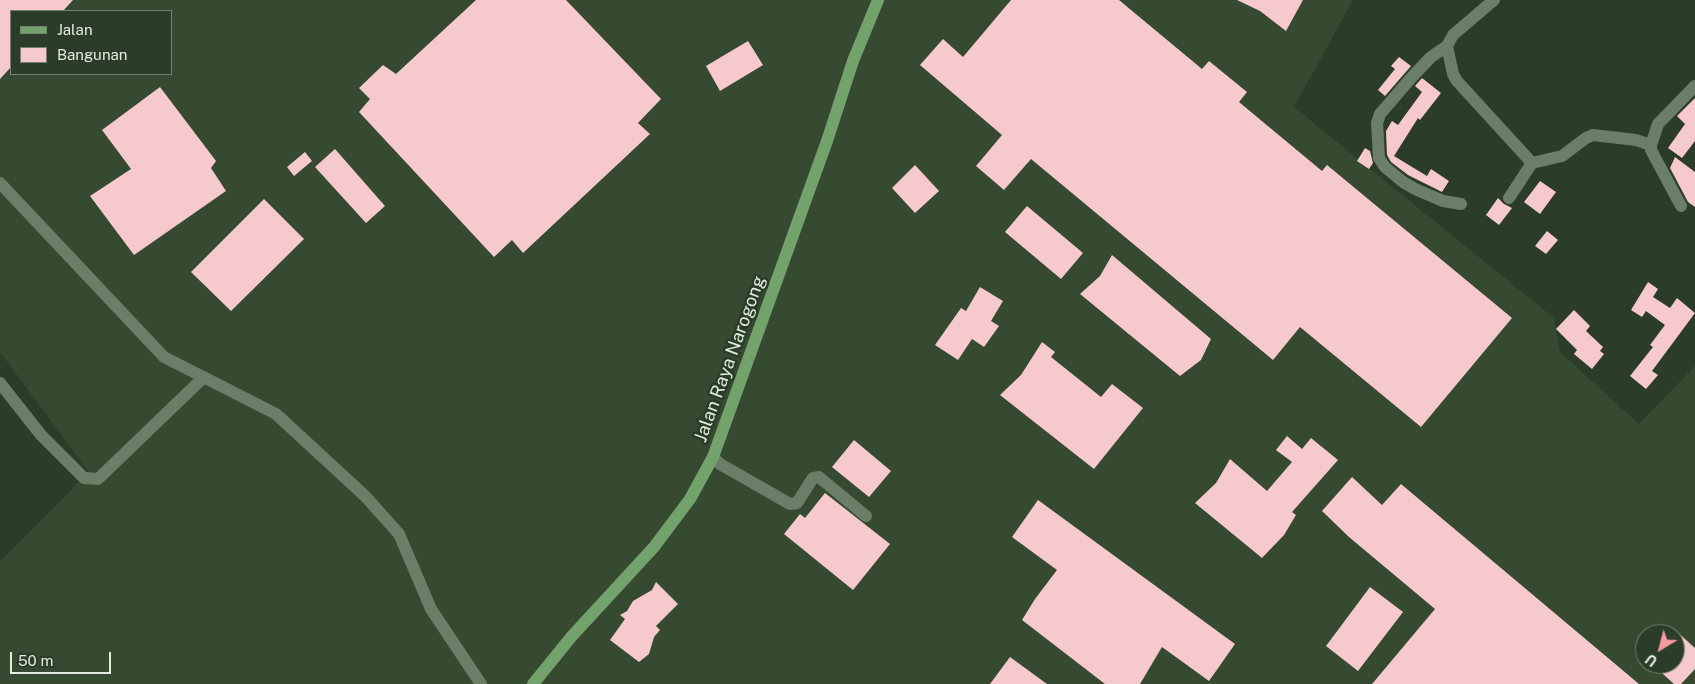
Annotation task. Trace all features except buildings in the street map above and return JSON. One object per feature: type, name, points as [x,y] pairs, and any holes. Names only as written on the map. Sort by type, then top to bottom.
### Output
[{"type":"main road","name":"Jalan Raya Narogong","points":[[533,684],[572,636],[654,547],[690,499],[713,457],[824,149],[853,61],[878,0]]},
{"type":"street","points":[[1461,204],[1443,201],[1415,189],[1385,167],[1378,158],[1377,122],[1380,114],[1431,57],[1447,46],[1453,36],[1494,0]]},
{"type":"street","points":[[1447,46],[1453,74],[1457,81],[1532,164]]},
{"type":"street","points":[[1681,206],[1650,150],[1658,124],[1695,86]]},
{"type":"street","points":[[1509,198],[1532,164],[1562,156],[1593,135],[1636,140],[1651,145]]},
{"type":"street","points":[[0,183],[164,357],[276,414],[365,496],[399,534],[431,609],[480,684]]},
{"type":"street","points":[[0,384],[41,435],[84,478],[98,478],[204,378]]},
{"type":"street","points":[[713,457],[720,464],[790,504],[796,503],[813,478],[819,477],[866,516]]},
{"type":"shaded area","points":[[0,0],[1353,0],[1294,107],[1554,318],[1560,352],[1639,424],[1695,366],[1695,684],[0,684],[0,561],[89,472],[0,352]]}]
